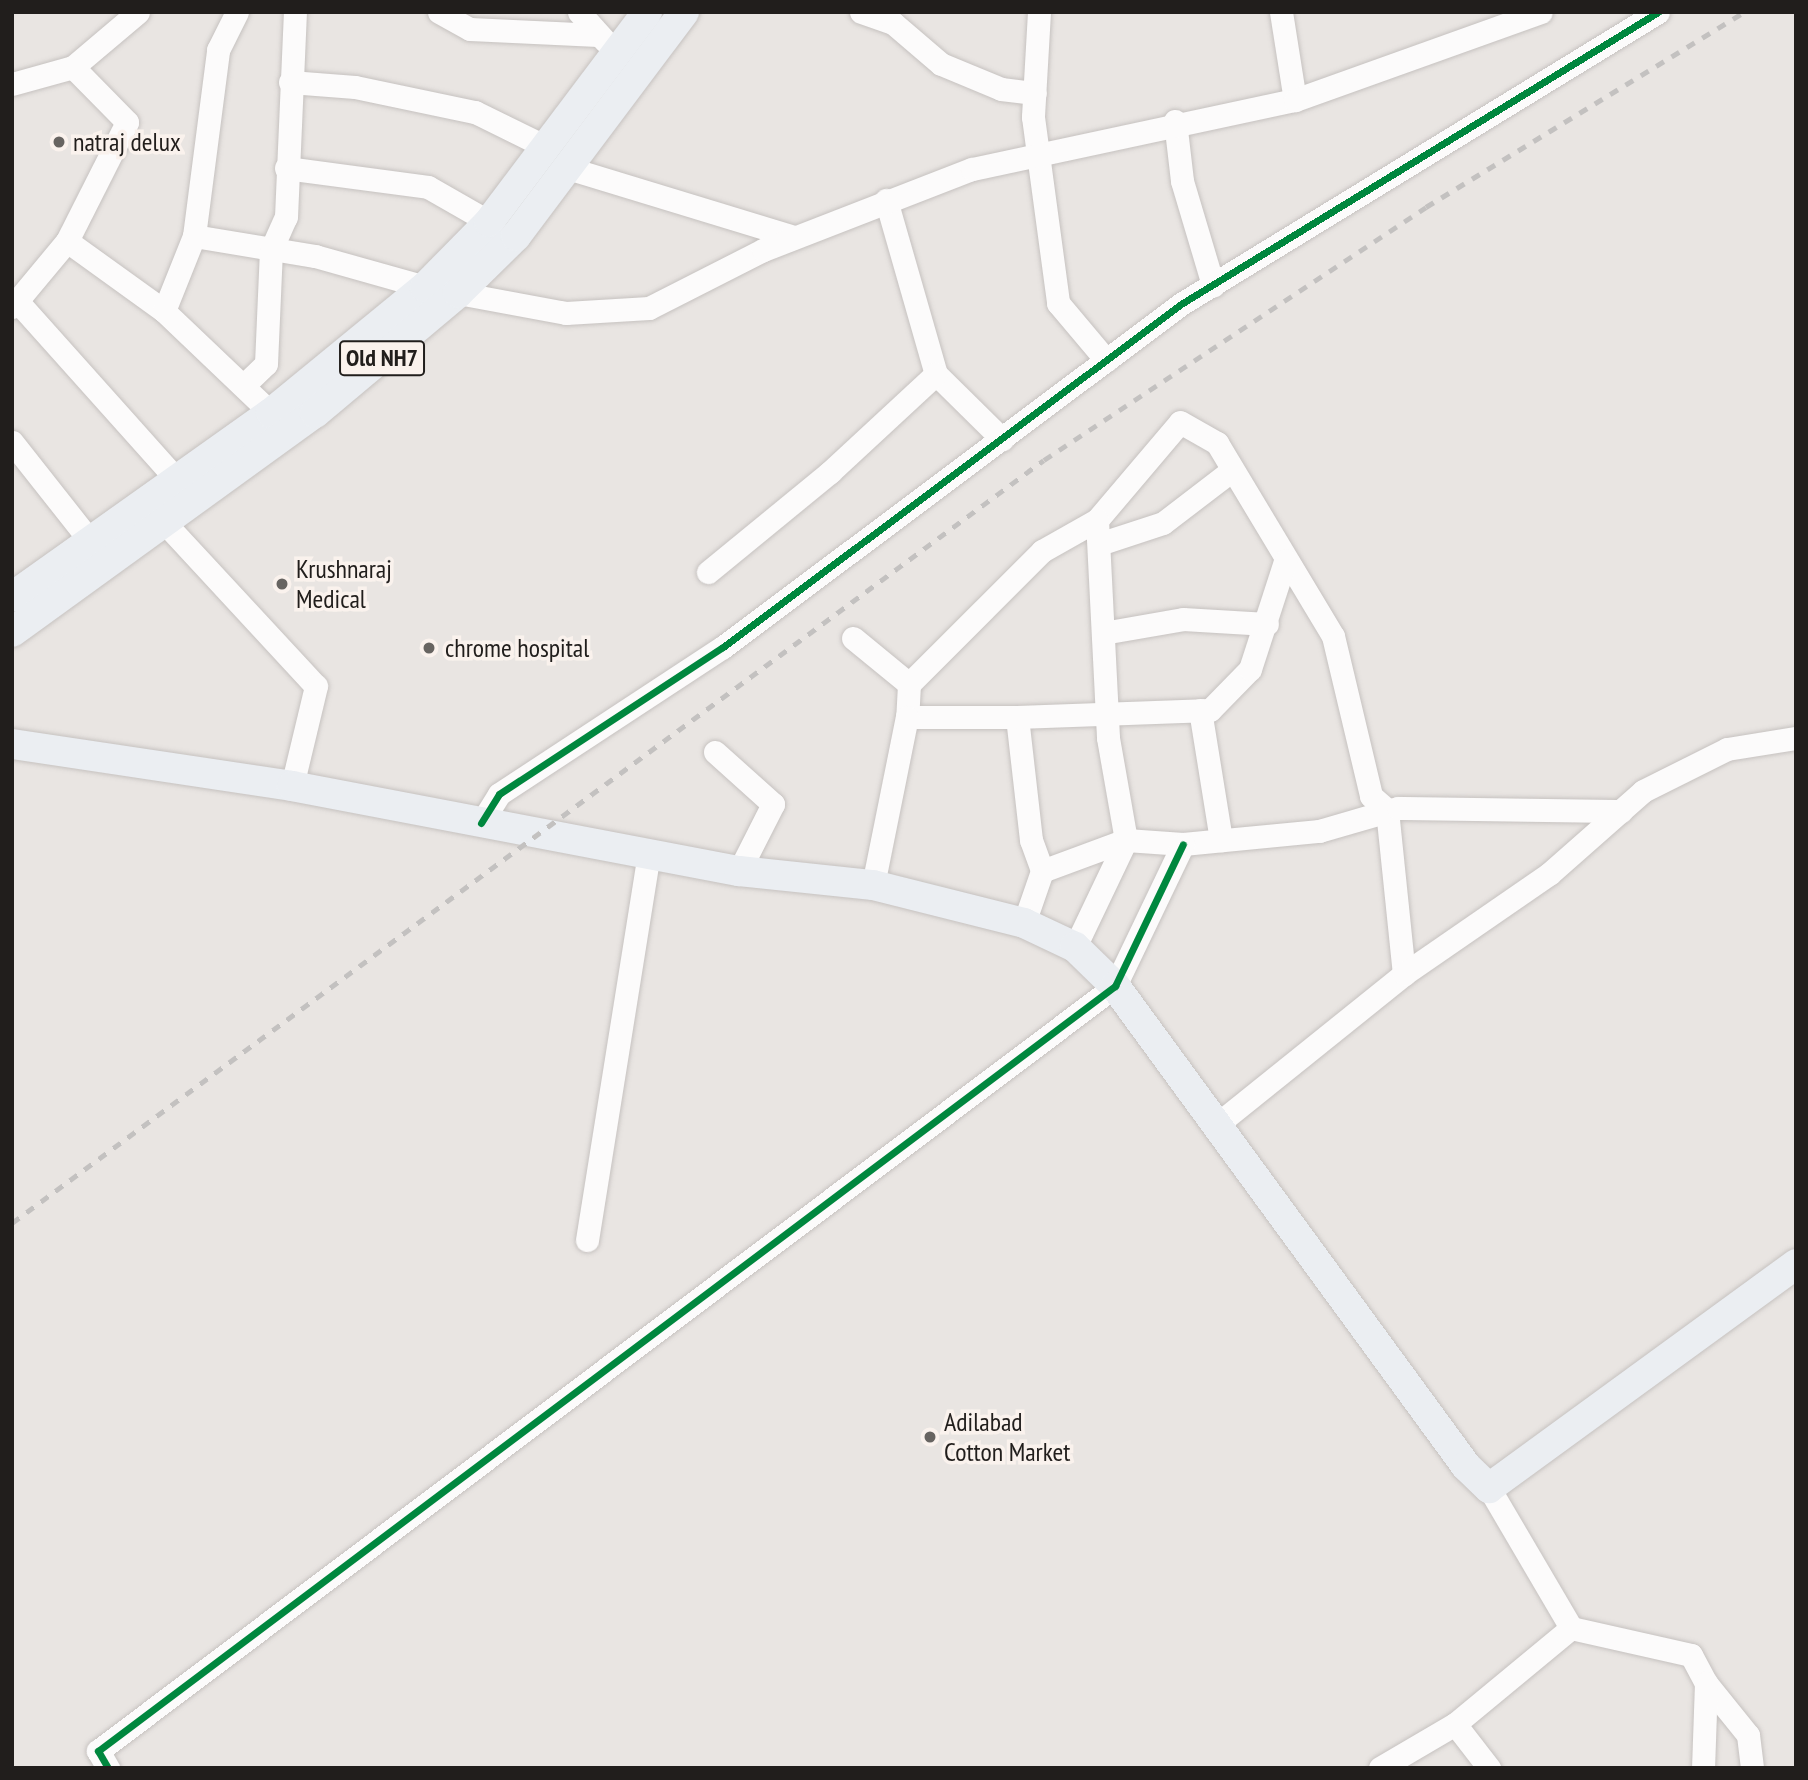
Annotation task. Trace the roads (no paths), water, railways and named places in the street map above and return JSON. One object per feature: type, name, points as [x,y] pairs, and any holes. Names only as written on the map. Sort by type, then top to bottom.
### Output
[{"type":"main road","name":"old NH7","points":[[12,597],[99,552],[178,481],[271,413],[425,287],[489,222],[620,55],[648,12]]},
{"type":"main road","name":"Old NH7","points":[[12,632],[99,552],[163,521],[315,413],[458,293],[516,236],[684,12]]},
{"type":"main road","points":[[12,744],[292,786],[739,871],[873,886],[1024,923],[1075,947],[1115,986],[1220,1122],[1466,1466],[1489,1488],[1796,1264]]},
{"type":"street","points":[[12,84],[73,67],[138,12]]},
{"type":"street","points":[[164,311],[194,236],[218,50],[237,12]]},
{"type":"street","points":[[244,385],[266,364],[271,250],[286,217],[286,168],[295,12]]},
{"type":"street","points":[[439,12],[470,29],[598,34]]},
{"type":"street","points":[[579,12],[620,55]]},
{"type":"street","points":[[860,12],[893,23],[941,65],[1001,89],[1035,93]]},
{"type":"street","points":[[1039,12],[1035,93],[1038,153],[1058,303],[1105,360]]},
{"type":"street","points":[[1281,12],[1294,100]]},
{"type":"street","points":[[458,293],[566,313],[649,308],[794,237],[886,200],[1038,153],[1175,121],[1294,100],[1541,12]]},
{"type":"street","points":[[481,823],[499,794],[723,647],[1105,360],[1213,285],[1658,12]]},
{"type":"street","points":[[73,67],[127,122],[67,241],[15,304],[178,481]]},
{"type":"street","points":[[290,82],[355,87],[475,113],[546,147]]},
{"type":"street","points":[[1175,121],[1182,181],[1213,285]]},
{"type":"street","points":[[286,168],[428,187],[489,222]]},
{"type":"street","points":[[568,168],[794,237]]},
{"type":"street","points":[[886,200],[936,374],[1002,439]]},
{"type":"street","points":[[194,236],[271,250],[425,287]]},
{"type":"street","points":[[67,241],[164,311],[271,413]]},
{"type":"street","points":[[708,572],[830,472],[936,374]]},
{"type":"street","points":[[873,886],[906,717],[909,684],[1042,551],[1097,520],[1180,422],[1217,443],[1285,561],[1333,636],[1371,796],[1387,810],[1404,974]]},
{"type":"street","points":[[12,442],[99,552]]},
{"type":"street","points":[[1099,544],[1163,523],[1232,470]]},
{"type":"street","points":[[1075,947],[1126,840],[1107,715],[1097,520]]},
{"type":"street","points":[[163,521],[316,686],[292,786]]},
{"type":"street","points":[[906,717],[1107,715],[1210,710],[1250,669],[1267,624],[1285,561]]},
{"type":"street","points":[[1103,633],[1183,619],[1267,624]]},
{"type":"street","points":[[853,638],[909,684]]},
{"type":"street","points":[[1200,710],[1221,840]]},
{"type":"street","points":[[1017,717],[1031,840],[1041,871],[1024,923]]},
{"type":"street","points":[[1220,1122],[1404,974],[1549,874],[1643,791],[1727,749],[1796,738]]},
{"type":"street","points":[[715,752],[773,804],[739,871]]},
{"type":"street","points":[[1041,871],[1126,840],[1183,844],[1319,831],[1387,810],[1622,811]]},
{"type":"street","points":[[108,1768],[98,1751],[1115,986],[1183,844]]},
{"type":"street","points":[[587,1240],[649,855]]},
{"type":"street","points":[[1489,1488],[1571,1628],[1691,1655],[1706,1683],[1748,1734],[1752,1768]]},
{"type":"street","points":[[1380,1768],[1455,1724],[1571,1628]]},
{"type":"street","points":[[1703,1768],[1706,1683]]},
{"type":"street","points":[[1455,1724],[1489,1768]]},
{"type":"railway","points":[[12,1223],[1044,460],[1426,207],[1744,12]]},
{"type":"place","name":"natraj delux","points":[[59,142]]},
{"type":"place","name":"Krushnaraj Medical","points":[[282,584]]},
{"type":"place","name":"chrome hospital","points":[[429,648]]},
{"type":"place","name":"Adilabad Cotton Market","points":[[930,1437]]}]
